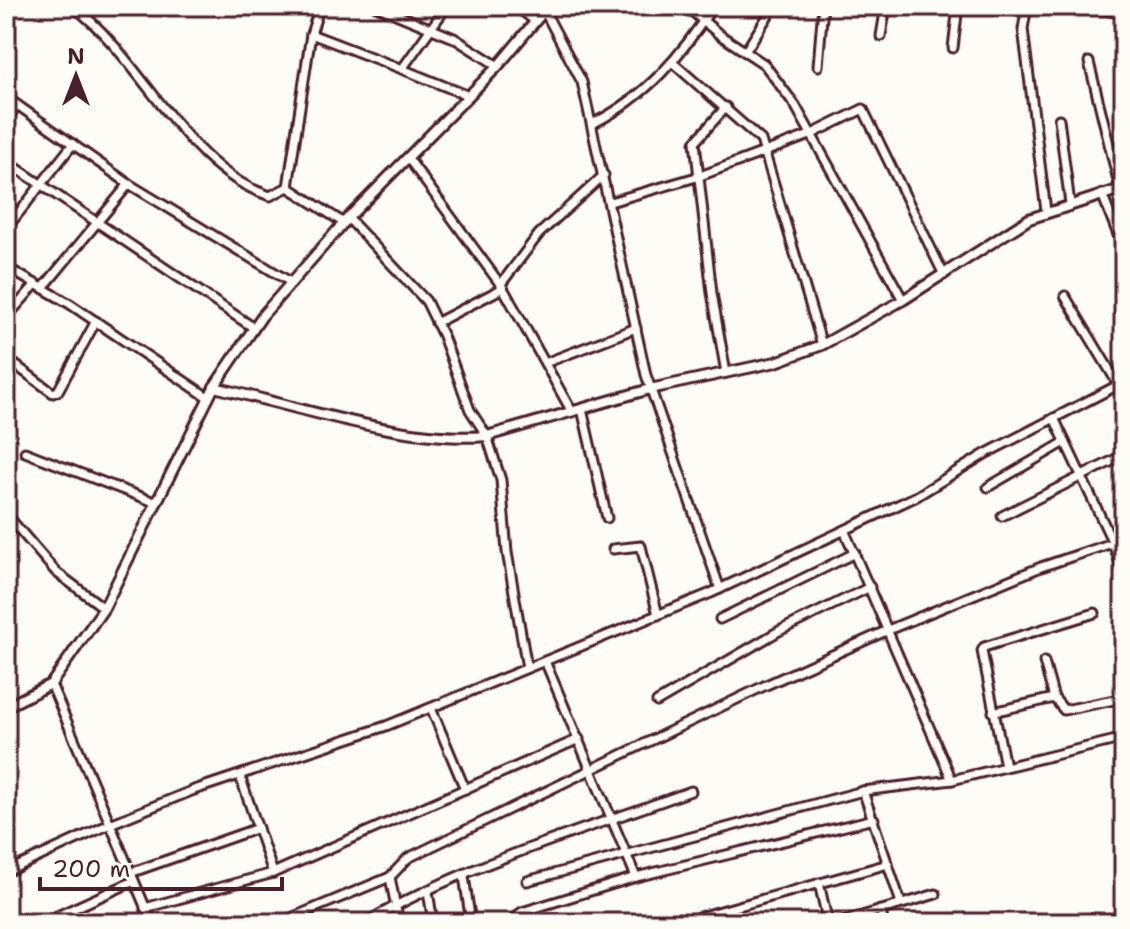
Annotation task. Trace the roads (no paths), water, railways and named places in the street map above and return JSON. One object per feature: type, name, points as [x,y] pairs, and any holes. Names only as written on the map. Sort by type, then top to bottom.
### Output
[{"type":"street","points":[[73,6],[115,44],[176,118],[194,147],[247,189],[270,196],[288,187]]},
{"type":"street","points":[[288,187],[311,34],[320,6]]},
{"type":"street","points":[[376,6],[454,38],[498,66]]},
{"type":"street","points":[[402,69],[447,6]]},
{"type":"street","points":[[516,6],[535,21]]},
{"type":"street","points":[[686,6],[764,64],[795,105],[903,300]]},
{"type":"street","points":[[594,123],[639,98],[672,62],[713,6]]},
{"type":"street","points":[[745,52],[774,6]]},
{"type":"street","points":[[818,66],[823,6]]},
{"type":"street","points":[[881,36],[886,6]]},
{"type":"street","points":[[953,48],[958,6]]},
{"type":"street","points":[[1027,6],[1023,29],[1046,211]]},
{"type":"street","points":[[1074,6],[1124,13]]},
{"type":"street","points":[[6,707],[51,684],[104,608],[214,387],[254,328],[346,220],[498,66],[546,8],[582,82],[594,123],[650,389],[720,589]]},
{"type":"street","points":[[311,34],[469,96]]},
{"type":"street","points":[[672,62],[755,132],[766,152],[822,345]]},
{"type":"street","points":[[214,387],[383,426],[466,437],[487,436],[650,389],[776,362],[822,345],[903,300],[1046,211],[1122,188],[1089,62]]},
{"type":"street","points":[[6,97],[129,184],[292,283]]},
{"type":"street","points":[[6,120],[17,105]]},
{"type":"street","points":[[726,107],[695,142],[712,293],[726,373]]},
{"type":"street","points":[[610,202],[700,176],[766,152],[863,109],[911,214],[944,275]]},
{"type":"street","points":[[1059,119],[1070,204]]},
{"type":"street","points":[[6,229],[73,144]]},
{"type":"street","points":[[408,158],[502,286],[545,363],[577,411],[607,518]]},
{"type":"street","points":[[6,161],[254,328]]},
{"type":"street","points":[[436,323],[502,286],[539,234],[604,175]]},
{"type":"street","points":[[6,318],[99,222],[129,184]]},
{"type":"street","points":[[288,187],[346,220],[426,301],[470,410],[487,436],[501,480],[507,552],[527,668]]},
{"type":"street","points":[[1102,194],[1124,250]]},
{"type":"street","points":[[6,267],[96,321],[209,398]]},
{"type":"street","points":[[6,872],[110,824],[431,708],[720,589],[845,532],[1121,383],[1065,296]]},
{"type":"street","points":[[6,358],[53,393],[58,391],[96,321]]},
{"type":"street","points":[[545,363],[636,328]]},
{"type":"street","points":[[1054,418],[1113,543],[1124,575]]},
{"type":"street","points":[[988,487],[1065,442]]},
{"type":"street","points":[[25,452],[157,503]]},
{"type":"street","points":[[1002,516],[1124,455]]},
{"type":"street","points":[[6,514],[56,572],[104,608]]},
{"type":"street","points":[[845,532],[952,780]]},
{"type":"street","points":[[279,923],[390,877],[408,858],[764,686],[888,630],[1041,567],[1124,539]]},
{"type":"street","points":[[613,549],[641,546],[658,615]]},
{"type":"street","points":[[720,619],[855,553]]},
{"type":"street","points":[[657,702],[779,631],[870,587]]},
{"type":"street","points":[[1005,766],[981,656],[984,647],[1095,613]]},
{"type":"street","points":[[545,661],[636,877]]},
{"type":"street","points":[[1044,662],[1054,698],[1064,710],[1124,698]]},
{"type":"street","points":[[51,684],[150,920],[139,923]]},
{"type":"street","points":[[993,712],[1054,698]]},
{"type":"street","points":[[431,708],[465,789]]},
{"type":"street","points":[[527,881],[863,791],[952,780],[1124,738]]},
{"type":"street","points":[[145,908],[273,873],[579,739]]},
{"type":"street","points":[[240,776],[273,873]]},
{"type":"street","points":[[365,923],[396,905],[464,876],[691,791]]},
{"type":"street","points":[[863,791],[901,903]]},
{"type":"street","points":[[509,923],[522,912],[636,877],[874,819]]},
{"type":"street","points":[[42,923],[132,877],[258,828]]},
{"type":"street","points":[[678,923],[888,864]]},
{"type":"street","points":[[464,876],[471,923]]},
{"type":"street","points":[[390,877],[399,923]]},
{"type":"street","points":[[819,883],[828,923]]},
{"type":"street","points":[[428,891],[433,923]]},
{"type":"street","points":[[838,923],[936,894]]},
{"type":"street","points":[[880,910],[884,923]]}]
